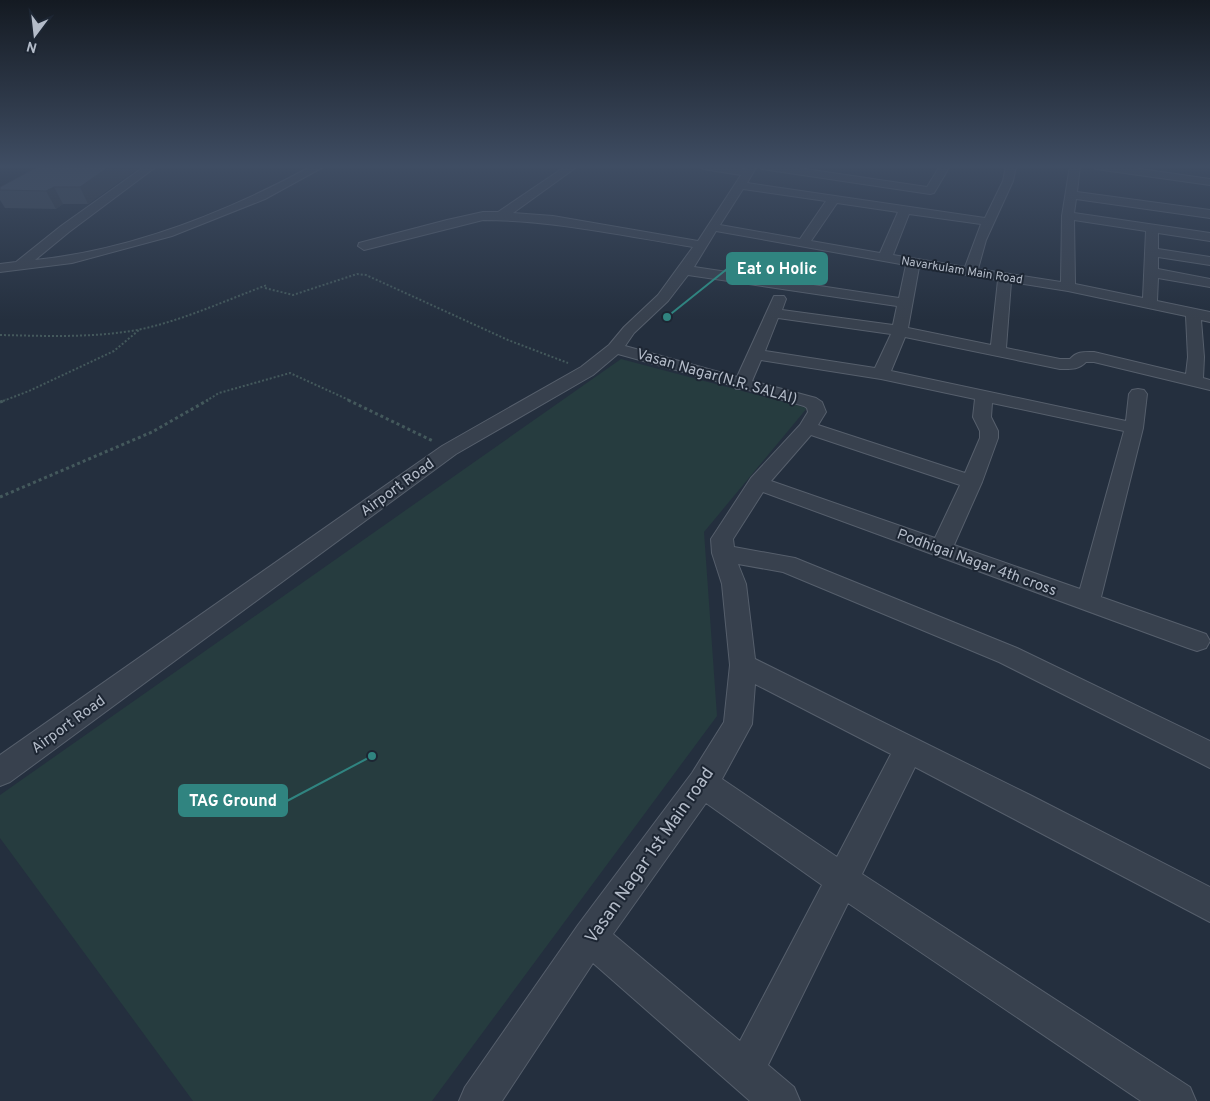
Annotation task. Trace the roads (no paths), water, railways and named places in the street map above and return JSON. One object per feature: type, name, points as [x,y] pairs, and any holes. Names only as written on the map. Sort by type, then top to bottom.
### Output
[{"type":"street","points":[[20,266],[81,217]]},
{"type":"street","points":[[0,268],[70,260],[130,246],[210,217]]},
{"type":"street","points":[[364,246],[477,217]]},
{"type":"street","points":[[519,217],[553,220],[701,246]]},
{"type":"street","name":"Airport Road","points":[[0,772],[449,450],[587,371],[615,348],[629,330],[663,298],[685,270],[719,217]]},
{"type":"street","points":[[803,244],[821,217]]},
{"type":"street","points":[[885,258],[902,217]]},
{"type":"street","points":[[961,217],[990,222]]},
{"type":"street","points":[[970,271],[980,240],[992,217]]},
{"type":"street","points":[[1068,217],[1068,287]]},
{"type":"street","points":[[1078,217],[1210,237]]},
{"type":"street","name":"Navarkulam Main Road","points":[[712,227],[885,258],[1068,287],[1210,317]]},
{"type":"street","points":[[1150,305],[1152,228]]},
{"type":"street","points":[[1151,252],[1210,261]]},
{"type":"street","points":[[881,374],[900,331],[913,262]]},
{"type":"street","points":[[685,270],[905,303]]},
{"type":"street","points":[[1150,272],[1210,283]]},
{"type":"street","points":[[998,351],[1005,276]]},
{"type":"street","points":[[742,385],[785,285]]},
{"type":"street","points":[[773,313],[900,331],[1060,364],[1075,364],[1081,357],[1094,357],[1202,383],[1196,357],[1193,314]]},
{"type":"street","name":"Vasan Nagar(N.R. SALAI)","points":[[615,348],[742,385],[810,402],[816,406],[817,412],[807,428],[758,483],[722,539],[723,553]]},
{"type":"street","points":[[754,354],[881,374],[1134,428]]},
{"type":"street","points":[[1088,602],[1134,428],[1138,394]]},
{"type":"street","points":[[941,549],[972,482],[989,438],[989,431],[982,418],[984,395]]},
{"type":"street","points":[[807,428],[972,482]]},
{"type":"street","name":"Podhigai Nagar 4th cross","points":[[758,483],[1197,641]]},
{"type":"street","points":[[723,553],[787,564],[1008,655],[1210,755]]},
{"type":"street","name":"Vasan Nagar 1st Main road","points":[[480,1101],[590,938],[703,783],[738,724],[743,665],[734,584],[723,553]]},
{"type":"street","points":[[743,665],[1019,805],[1210,906]]},
{"type":"street","points":[[745,1071],[908,750]]},
{"type":"street","points":[[703,783],[842,880],[1176,1101]]},
{"type":"street","points":[[590,938],[780,1101]]},
{"type":"place","name":"Eat o Holic","points":[[667,317]]},
{"type":"place","name":"TAG Ground","points":[[372,756]]}]
